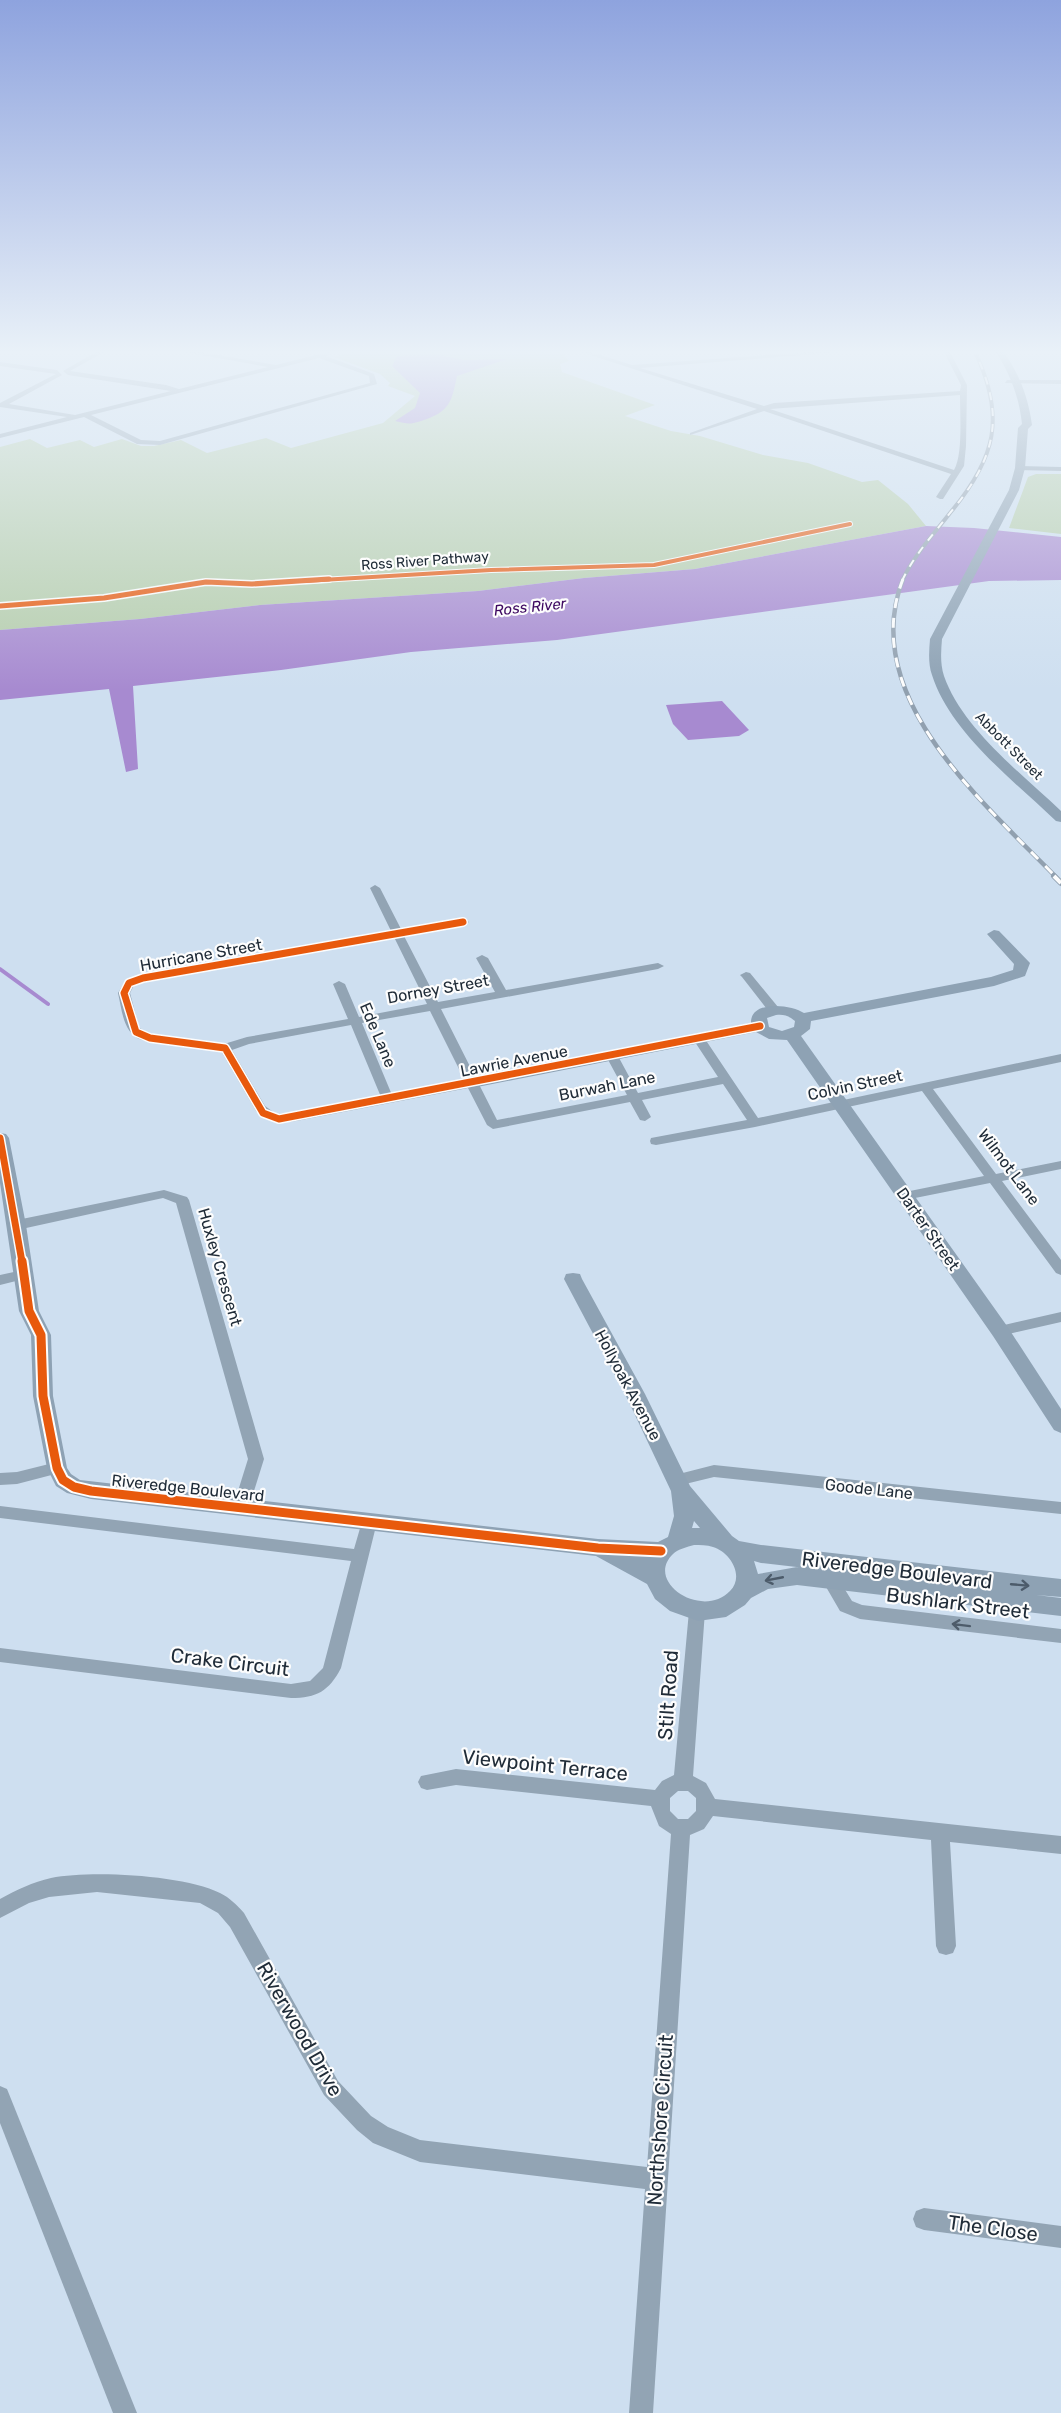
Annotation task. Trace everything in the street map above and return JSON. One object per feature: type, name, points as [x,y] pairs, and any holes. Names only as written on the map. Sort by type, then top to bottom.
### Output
[{"type":"street","points":[[928,465],[956,474]]},
{"type":"street","points":[[940,497],[960,465]]},
{"type":"street","name":"Abbott Street","points":[[1020,465],[1014,490],[998,524],[936,639],[935,657],[938,676],[964,722],[1061,818]]},
{"type":"street","points":[[1020,468],[1061,469]]},
{"type":"street","points":[[375,888],[472,1083]]},
{"type":"street","points":[[398,933],[463,922]]},
{"type":"street","name":"Hurricane Street","points":[[225,1048],[150,1038],[136,1032],[124,993],[126,986],[142,978],[398,933]]},
{"type":"street","points":[[801,1018],[994,981],[1020,973],[1022,963],[994,934]]},
{"type":"street","points":[[482,958],[502,994]]},
{"type":"street","name":"Dorney Street","points":[[225,1048],[247,1041],[658,966]]},
{"type":"street","points":[[746,975],[774,1010]]},
{"type":"street","name":"Ede Lane","points":[[339,984],[388,1099]]},
{"type":"street","points":[[774,1010],[789,1011],[801,1018],[804,1025],[802,1029],[792,1035],[770,1033],[758,1022],[762,1014],[774,1010]]},
{"type":"street","name":"Lawrie Avenue","points":[[225,1048],[260,1108],[268,1116],[274,1118],[296,1117],[760,1026]]},
{"type":"street","name":"Darter Street","points":[[792,1035],[1000,1331],[1061,1425]]},
{"type":"street","points":[[699,1039],[755,1123]]},
{"type":"street","points":[[612,1056],[645,1118]]},
{"type":"street","name":"Colvin Street","points":[[656,1141],[755,1123],[1061,1058]]},
{"type":"street","name":"Burwah Lane","points":[[472,1083],[493,1125],[727,1079]]},
{"type":"street","name":"Wilmot Lane","points":[[926,1087],[1061,1270]]},
{"type":"street","points":[[0,1138],[3,1174],[16,1225],[29,1311],[41,1335],[43,1396],[57,1468],[17,1478],[0,1479]]},
{"type":"street","points":[[905,1196],[1061,1165]]},
{"type":"street","name":"Huxley Crescent","points":[[16,1225],[164,1194],[182,1200],[256,1459],[240,1508]]},
{"type":"street","points":[[0,1280],[23,1275]]},
{"type":"street","name":"Hollyoak Avenue","points":[[573,1279],[635,1394],[680,1486]]},
{"type":"street","points":[[1000,1331],[1061,1317]]},
{"type":"street","name":"Riveredge Boulevard","points":[[57,1468],[63,1480],[75,1487],[91,1491],[598,1548],[669,1545]]},
{"type":"street","name":"Goode Lane","points":[[680,1486],[714,1471],[1061,1508]]},
{"type":"street","points":[[680,1486],[728,1545],[742,1558],[747,1569],[744,1591],[735,1601],[723,1608],[697,1611],[679,1606],[664,1596],[654,1577],[653,1568],[685,1516],[680,1486]]},
{"type":"street","points":[[0,1512],[360,1556]]},
{"type":"street","name":"Crake Circuit","points":[[0,1655],[291,1691],[314,1689],[322,1684],[332,1668],[369,1522]]},
{"type":"street","points":[[669,1545],[693,1536],[709,1537],[728,1545]]},
{"type":"street","name":"Riveredge Boulevard","points":[[728,1545],[760,1554],[1061,1588]]},
{"type":"street","name":"Riveredge Boulevard","points":[[598,1548],[654,1577]]},
{"type":"street","name":"Riveredge Boulevard","points":[[744,1591],[764,1581],[797,1576],[1061,1607]]},
{"type":"street","name":"Bushlark Street","points":[[830,1580],[846,1606],[866,1614],[1061,1636]]},
{"type":"street","name":"Stilt Road","points":[[683,1783],[697,1611]]},
{"type":"street","name":"Viewpoint Terrace","points":[[427,1782],[456,1777],[659,1799]]},
{"type":"street","points":[[683,1783],[698,1788],[708,1807],[706,1814],[696,1824],[681,1826],[663,1817],[658,1805],[659,1799],[670,1785],[683,1783]]},
{"type":"street","points":[[708,1807],[1061,1845]]},
{"type":"street","name":"Northshore Circuit","points":[[641,2413],[681,1826]]},
{"type":"street","points":[[940,1832],[946,1946]]},
{"type":"street","name":"Riverwood Drive","points":[[0,1909],[40,1889],[72,1882],[102,1883],[200,1894],[213,1899],[226,1906],[237,1920],[331,2088],[350,2110],[381,2135],[420,2151],[656,2179]]},
{"type":"street","points":[[0,2096],[125,2413]]},
{"type":"street","name":"The Close","points":[[924,2219],[1061,2238]]},
{"type":"green space","points":[[0,465],[813,465],[862,482],[878,480],[908,504],[926,526],[695,569],[584,578],[478,591],[260,605],[140,619],[0,630]]},
{"type":"green space","points":[[1036,474],[1061,474],[1061,534],[1009,528],[1028,477]]},
{"type":"water","name":"Ross River","points":[[926,526],[974,528],[1061,537],[1061,580],[989,581],[557,640],[411,652],[281,670],[133,686],[138,769],[126,772],[109,689],[0,700],[0,630],[140,619],[260,605],[478,591],[584,578],[695,569]]},
{"type":"water","points":[[722,701],[749,730],[739,736],[688,740],[673,724],[666,705]]},
{"type":"waterway","points":[[0,969],[48,1004]]},
{"type":"railway","points":[[903,579],[918,554],[966,493],[982,465]]},
{"type":"railway","points":[[903,579],[893,622],[897,665],[912,705],[935,744],[964,781],[995,816],[1056,877]]},
{"type":"railway","points":[[1054,876],[1061,883]]},
{"type":"cycle path","name":"Ross River Pathway","points":[[0,606],[104,598],[206,582],[252,584],[491,570],[654,565],[850,524]]},
{"type":"cycle path","points":[[463,922],[143,978],[129,983],[124,993],[136,1032],[150,1038],[225,1048],[263,1113],[279,1119],[760,1026]]},
{"type":"cycle path","points":[[0,1138],[17,1225],[29,1311],[41,1335],[43,1396],[57,1468],[63,1480],[74,1487],[91,1491],[598,1548],[661,1551]]}]
